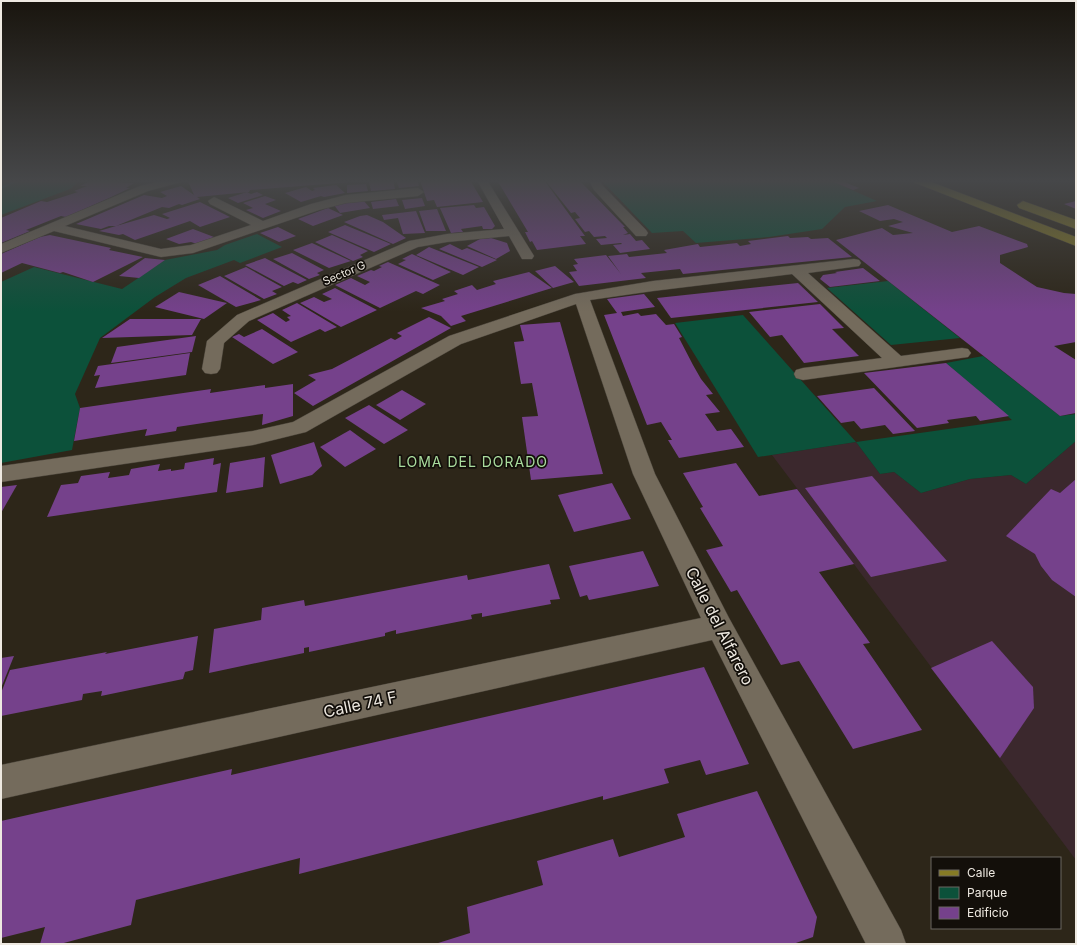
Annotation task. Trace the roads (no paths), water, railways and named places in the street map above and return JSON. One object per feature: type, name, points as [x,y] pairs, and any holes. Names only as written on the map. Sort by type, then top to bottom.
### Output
[{"type":"main road","points":[[1030,224],[1076,242]]},
{"type":"street","points":[[1,249],[58,224]]},
{"type":"street","points":[[507,224],[527,256]]},
{"type":"street","points":[[632,224],[641,233]]},
{"type":"street","points":[[52,227],[161,253],[193,249],[262,225]]},
{"type":"street","name":"Sector G","points":[[212,369],[216,341],[243,318],[414,244],[448,238],[512,232]]},
{"type":"street","points":[[1,474],[253,438],[299,427],[455,340],[581,297],[653,286],[854,263]]},
{"type":"street","points":[[796,270],[897,362]]},
{"type":"street","name":"Calle del Alfarero","points":[[581,297],[644,474],[719,626],[887,944]]},
{"type":"street","points":[[803,374],[962,353]]},
{"type":"street","name":"Calle 74 F","points":[[1,782],[719,626]]},
{"type":"district","name":"LOMA DEL DORADO","points":[[473,461]]}]
